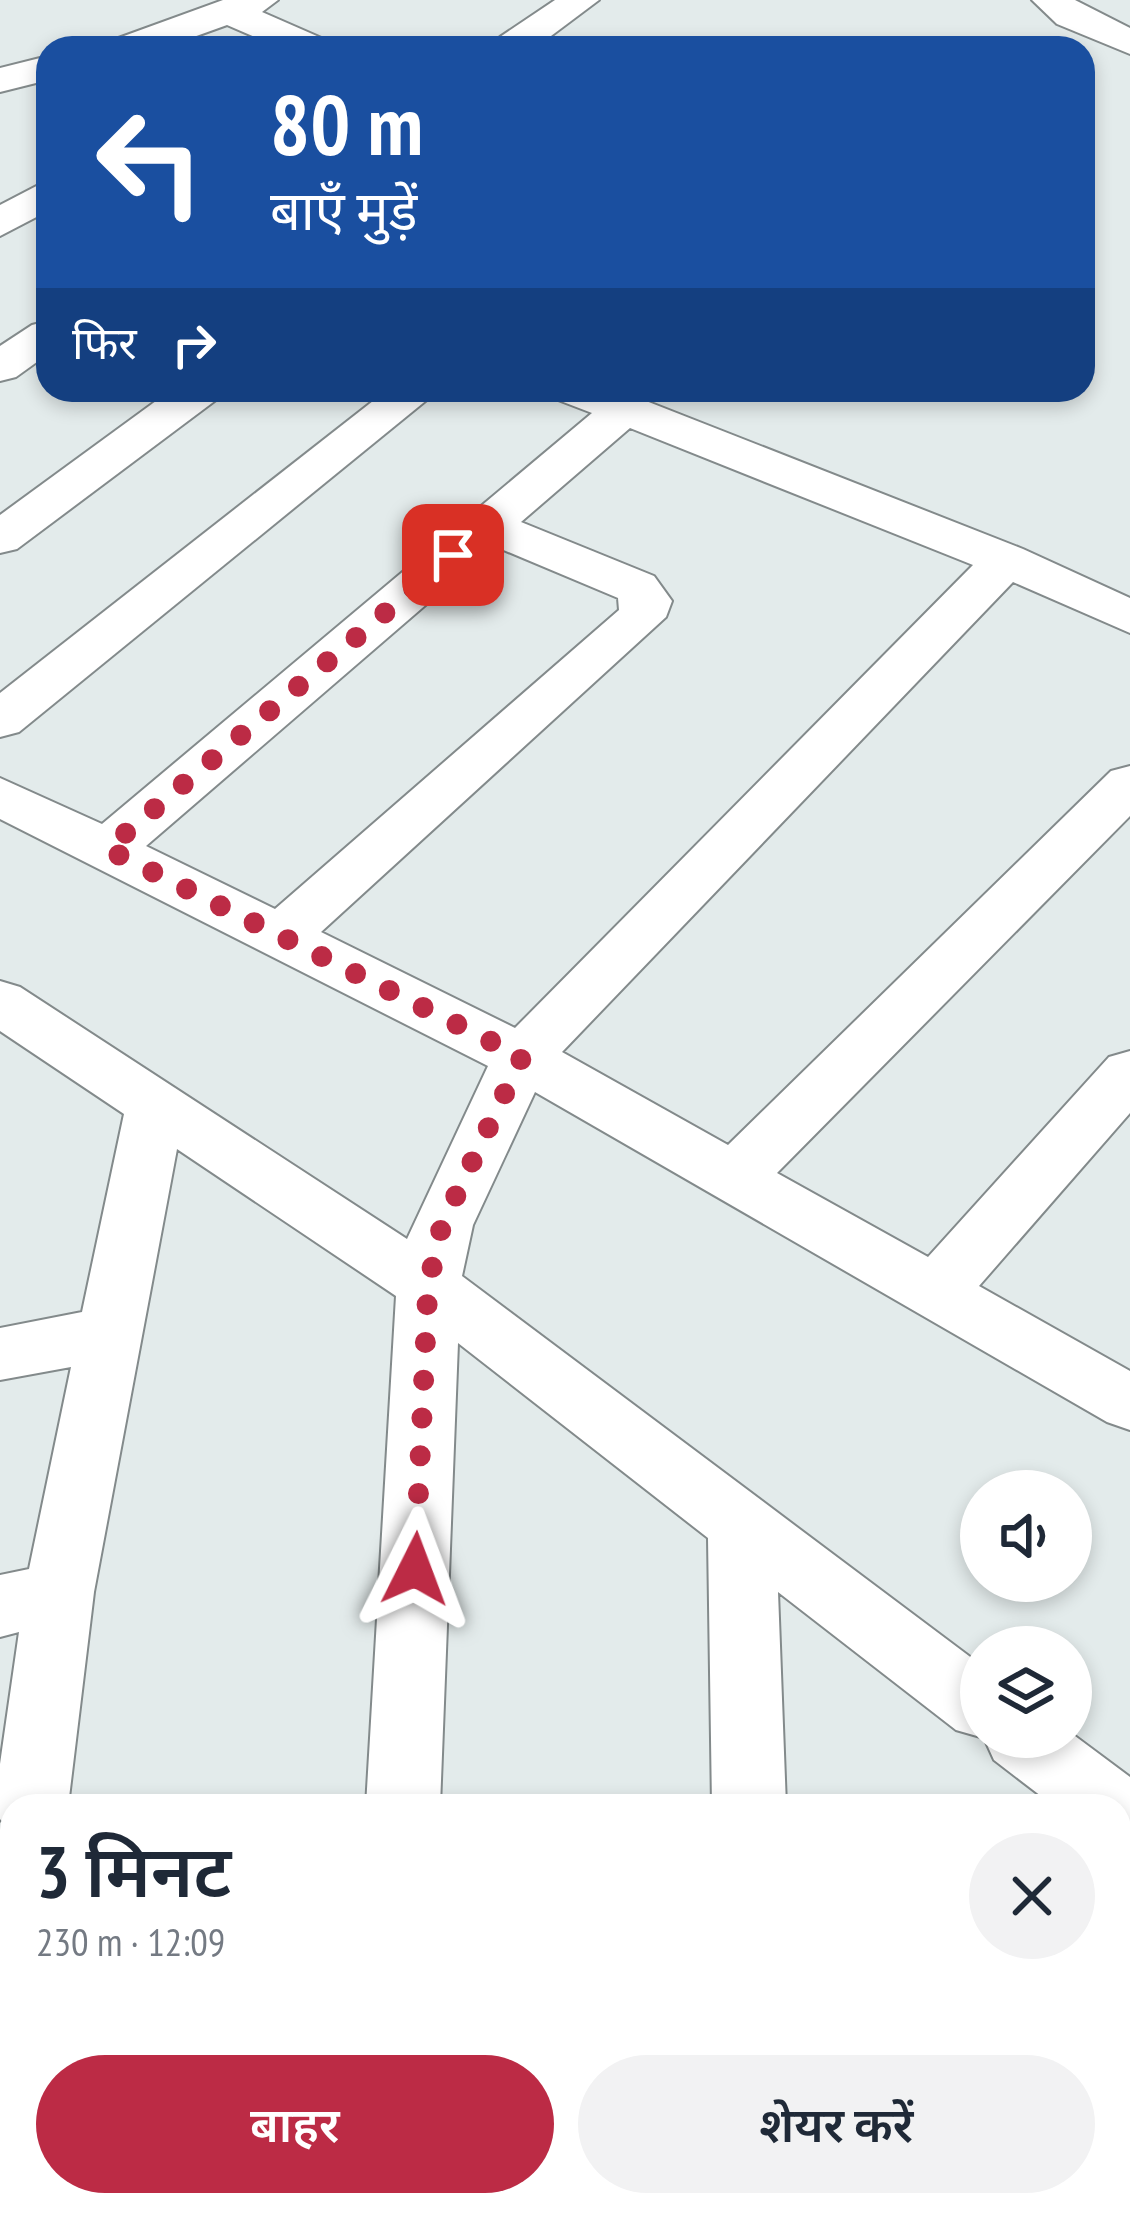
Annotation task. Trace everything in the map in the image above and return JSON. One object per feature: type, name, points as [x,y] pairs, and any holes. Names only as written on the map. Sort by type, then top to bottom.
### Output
[{"type":"street","points":[[527,36],[580,0]]},
{"type":"street","points":[[1052,0],[1071,16],[1130,42]]},
{"type":"street","points":[[162,36],[246,7],[293,36]]},
{"type":"street","points":[[0,80],[36,71]]},
{"type":"street","points":[[0,367],[36,342]]},
{"type":"street","points":[[0,538],[184,402]]},
{"type":"street","points":[[0,720],[401,402]]},
{"type":"street","points":[[606,402],[1006,560],[1130,617]]},
{"type":"street","points":[[107,849],[625,409]]},
{"type":"street","points":[[281,936],[640,617],[647,601],[636,587],[488,526]]},
{"type":"street","points":[[404,1794],[428,1285],[442,1225],[522,1057],[1006,560]]},
{"type":"street","points":[[732,1179],[1130,784]]},
{"type":"street","points":[[0,796],[522,1057],[1130,1403]]},
{"type":"street","points":[[9,1017],[156,1102],[428,1285],[960,1691]]},
{"type":"street","points":[[935,1292],[1130,1072]]},
{"type":"street","points":[[31,1794],[29,1599],[109,1333],[156,1102]]},
{"type":"street","points":[[0,1354],[109,1333]]},
{"type":"street","points":[[742,1524],[749,1794]]},
{"type":"street","points":[[1048,1758],[1095,1794]]},
{"type":"route","points":[[415,1569],[428,1285],[442,1225],[522,1057],[107,849],[453,555]]}]
